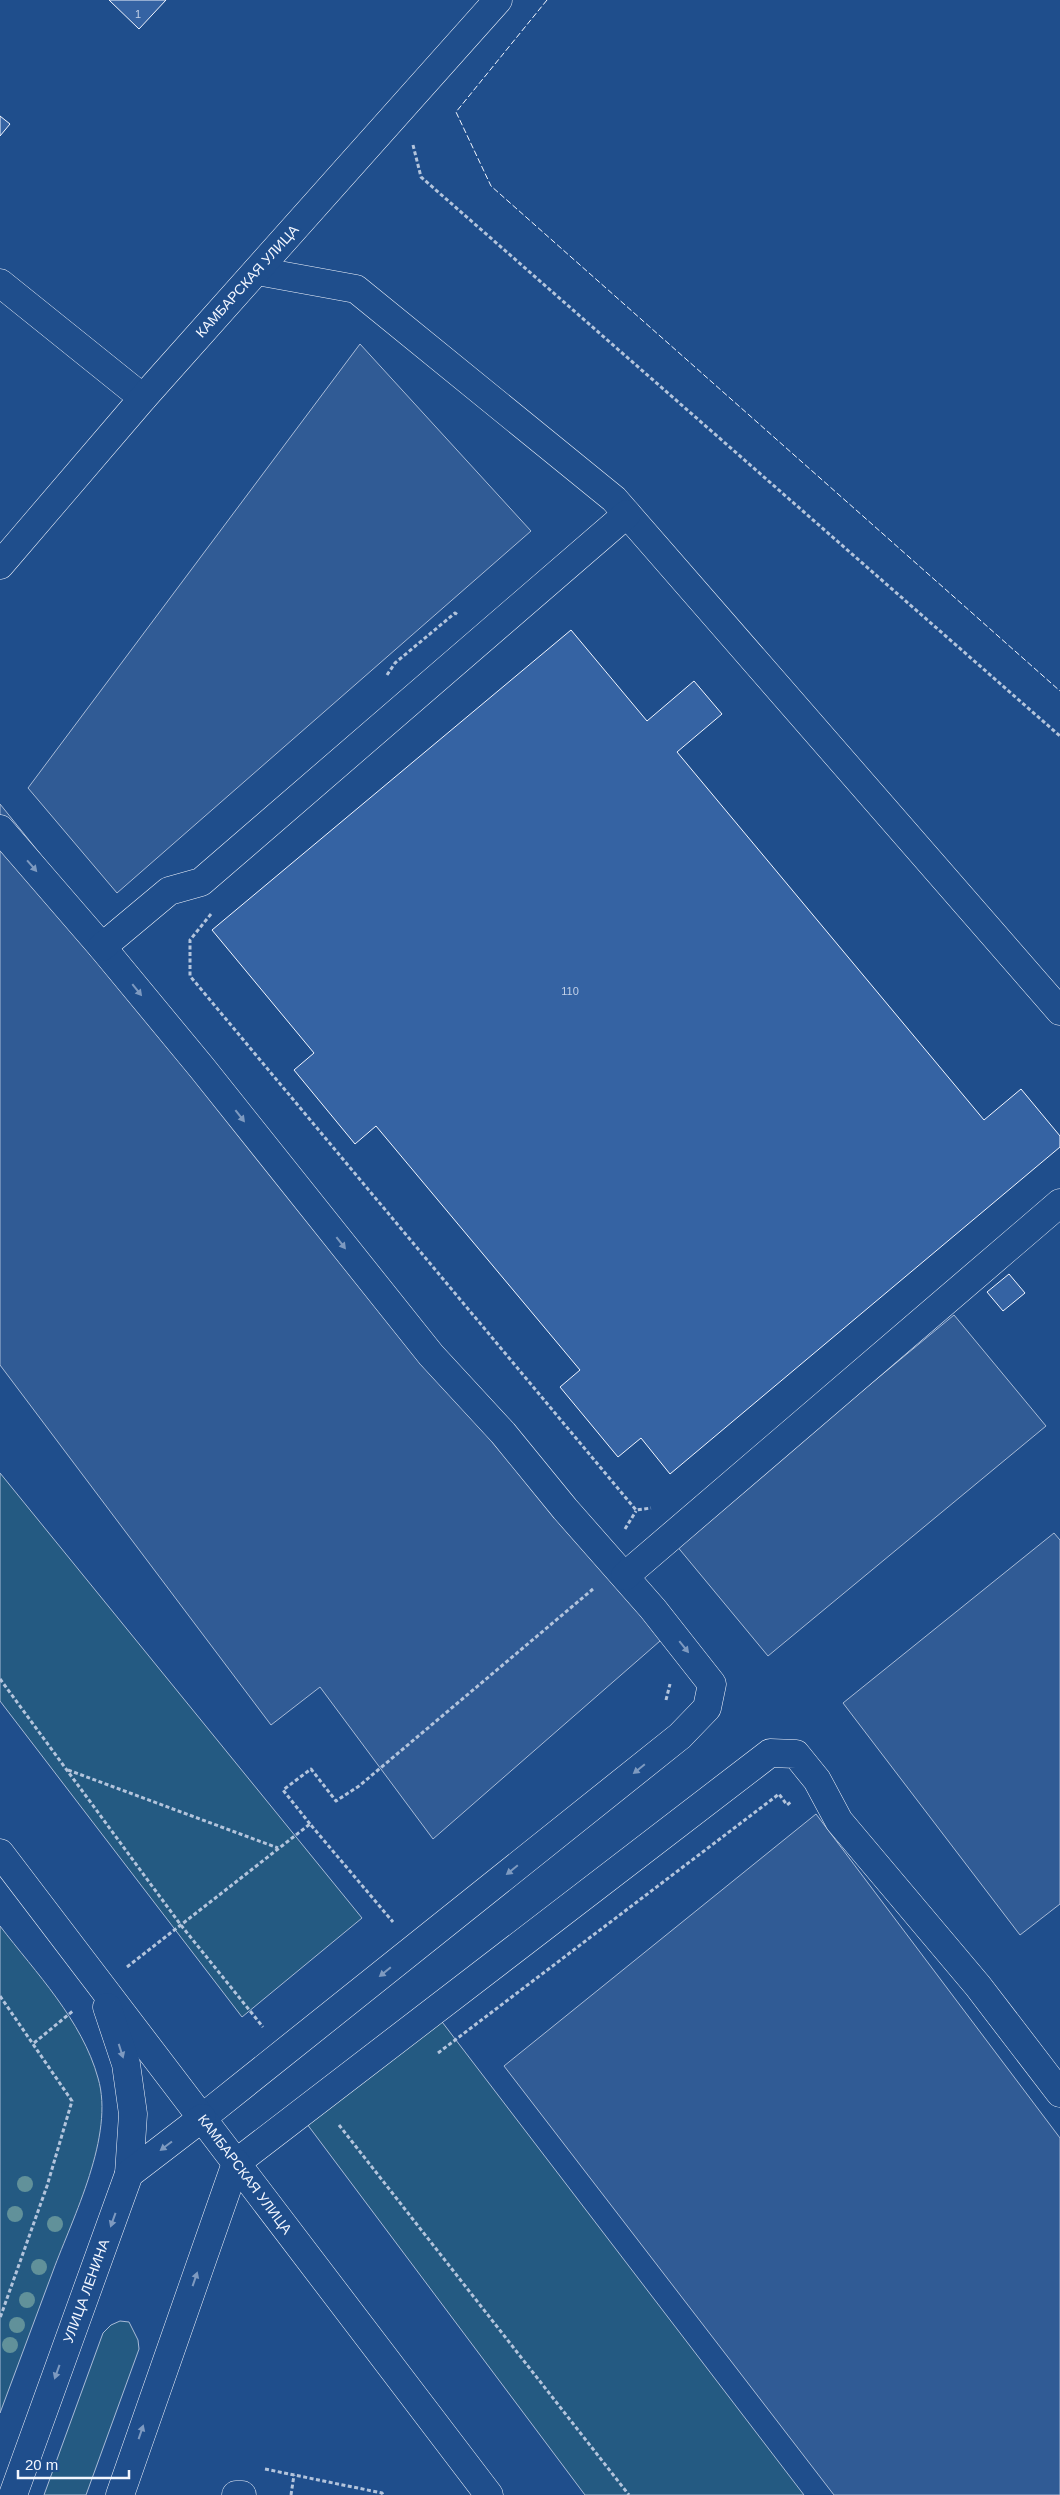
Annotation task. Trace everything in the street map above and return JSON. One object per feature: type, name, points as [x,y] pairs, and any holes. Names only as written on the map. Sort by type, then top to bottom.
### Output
[{"type":"main road","name":"КАМБАРСКАЯ УЛИЦА","points":[[0,565],[143,398],[498,0]]},
{"type":"main road","points":[[257,271],[356,289],[614,499],[1060,1010]]},
{"type":"main road","points":[[0,283],[143,398]]},
{"type":"main road","points":[[102,947],[169,891],[201,882],[627,514]]},
{"type":"main road","points":[[0,829],[102,947],[202,1068],[431,1355],[503,1433],[712,1684],[707,1708],[680,1736],[202,2118],[129,2174]]},
{"type":"main road","points":[[616,1567],[1060,1203]]},
{"type":"main road","points":[[120,2495],[236,2163],[770,1753],[796,1754],[817,1780],[839,1821],[978,1986],[1060,2093]]},
{"type":"main road","name":"КАМБАРСКАЯ УЛИЦА","points":[[0,1853],[101,1988],[490,2495]]},
{"type":"main road","name":"УЛИЦА ЛЕНИНА","points":[[13,2495],[129,2174],[133,2114],[126,2064],[101,1988]]},
{"type":"main road","points":[[236,2495],[242,2495]]},
{"type":"path","points":[[404,105],[421,177],[1060,736]]},
{"type":"path","points":[[214,912],[190,940],[190,976],[636,1510]]},
{"type":"path","points":[[636,1510],[656,1507]]},
{"type":"path","points":[[398,1928],[283,1790],[311,1769],[336,1801],[359,1786],[594,1588],[616,1567],[636,1510]]},
{"type":"path","points":[[588,1581],[600,1594]]},
{"type":"path","points":[[662,1707],[670,1684],[667,1678]]},
{"type":"path","points":[[0,1679],[180,1924],[284,2052]]},
{"type":"path","points":[[67,1770],[278,1848]]},
{"type":"path","points":[[435,2055],[459,2039],[779,1794],[787,1805],[817,1780]]},
{"type":"path","points":[[34,2043],[180,1924],[310,1824]]},
{"type":"path","points":[[0,1996],[72,2101],[47,2186],[0,2318]]},
{"type":"path","points":[[336,2120],[629,2495]]},
{"type":"path","points":[[259,2468],[383,2495]]},
{"type":"path","points":[[291,2495],[294,2475]]},
{"type":"shaded area","points":[[360,344],[531,531],[117,893],[28,788]]},
{"type":"shaded area","points":[[0,804],[668,1634],[433,1839],[320,1687],[271,1725],[0,1365]]},
{"type":"shaded area","points":[[954,1315],[1046,1426],[768,1656],[676,1545]]},
{"type":"shaded area","points":[[0,1473],[362,1918],[242,2017],[0,1701]]},
{"type":"shaded area","points":[[1054,1533],[1060,1540],[1060,1904],[1020,1935],[843,1703]]},
{"type":"shaded area","points":[[816,1814],[1060,2138],[1060,2495],[834,2495],[504,2066]]},
{"type":"shaded area","points":[[0,1926],[43,1979],[81,2036],[98,2078],[102,2100],[97,2150],[81,2201],[0,2413]]},
{"type":"shaded area","points":[[436,2014],[804,2495],[585,2495],[304,2120]]},
{"type":"shaded area","points":[[120,2321],[129,2322],[138,2340],[139,2349],[86,2495],[44,2495],[103,2333],[111,2325]]},
{"type":"building","points":[[109,0],[166,0],[139,29]]},
{"type":"building","points":[[0,116],[10,124],[0,136]]},
{"type":"building","points":[[571,630],[647,721],[694,681],[722,714],[677,752],[984,1120],[1021,1089],[1060,1136],[1060,1147],[670,1474],[641,1438],[618,1457],[560,1387],[580,1370],[376,1126],[355,1144],[294,1070],[314,1053],[212,930]]},
{"type":"building","points":[[1009,1274],[1025,1293],[1003,1311],[987,1292]]},
{"type":"fence","points":[[547,0],[456,112],[491,186],[1060,691]]}]
